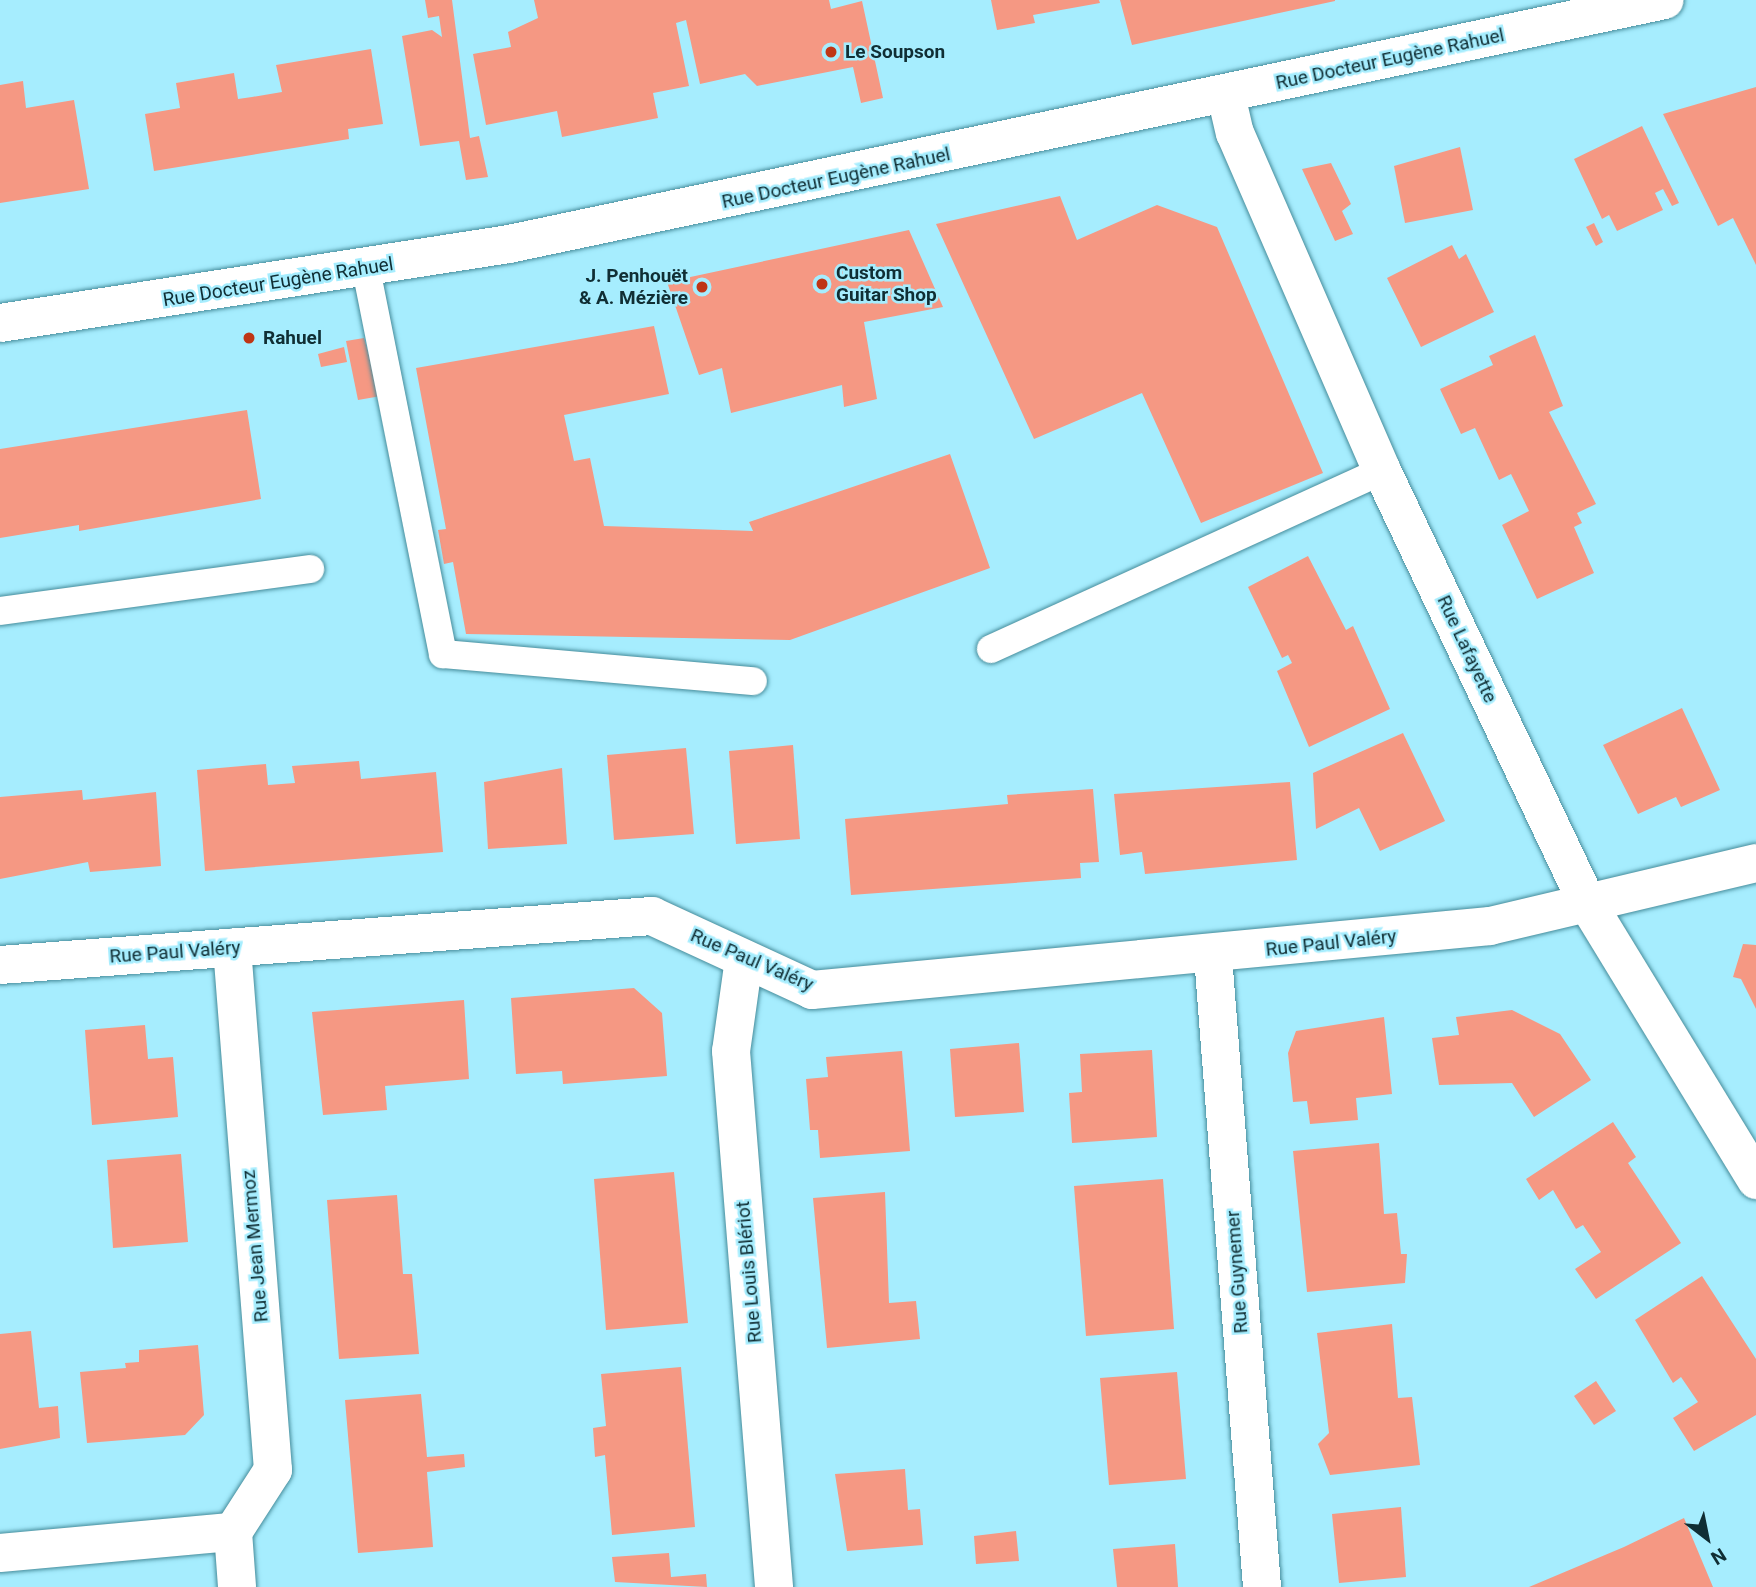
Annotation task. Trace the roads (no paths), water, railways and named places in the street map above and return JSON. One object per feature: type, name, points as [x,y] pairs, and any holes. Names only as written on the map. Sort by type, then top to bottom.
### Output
[{"type":"street","name":"Rue Docteur Eugène Rahuel","points":[[0,323],[366,269],[715,204],[1665,0]]},
{"type":"street","name":"Rue Lafayette","points":[[1226,95],[1234,134],[1382,471],[1586,901],[1756,1180]]},
{"type":"street","name":"Rue Paul Valéry","points":[[0,965],[652,916],[812,990],[1213,956],[1490,926],[1586,901],[1756,863]]},
{"type":"street","name":"Rue Jean Mermoz","points":[[232,948],[273,1470],[233,1532]]},
{"type":"street","name":"Rue Guynemer","points":[[1213,956],[1262,1587]]},
{"type":"street","name":"Rue Louis Blériot","points":[[744,958],[731,1051],[774,1587]]},
{"type":"street","points":[[0,1553],[233,1532],[237,1587]]},
{"type":"lane","points":[[366,269],[443,654],[753,681]]},
{"type":"lane","points":[[991,649],[1382,471]]},
{"type":"lane","points":[[0,611],[310,569]]},
{"type":"place","name":"Le Soupson","points":[[831,52]]},
{"type":"place","name":"Custom Guitar Shop","points":[[822,284]]},
{"type":"place","name":"J. Penhouët & A. Mézière","points":[[702,287]]},
{"type":"place","name":"Rahuel","points":[[249,338]]}]
